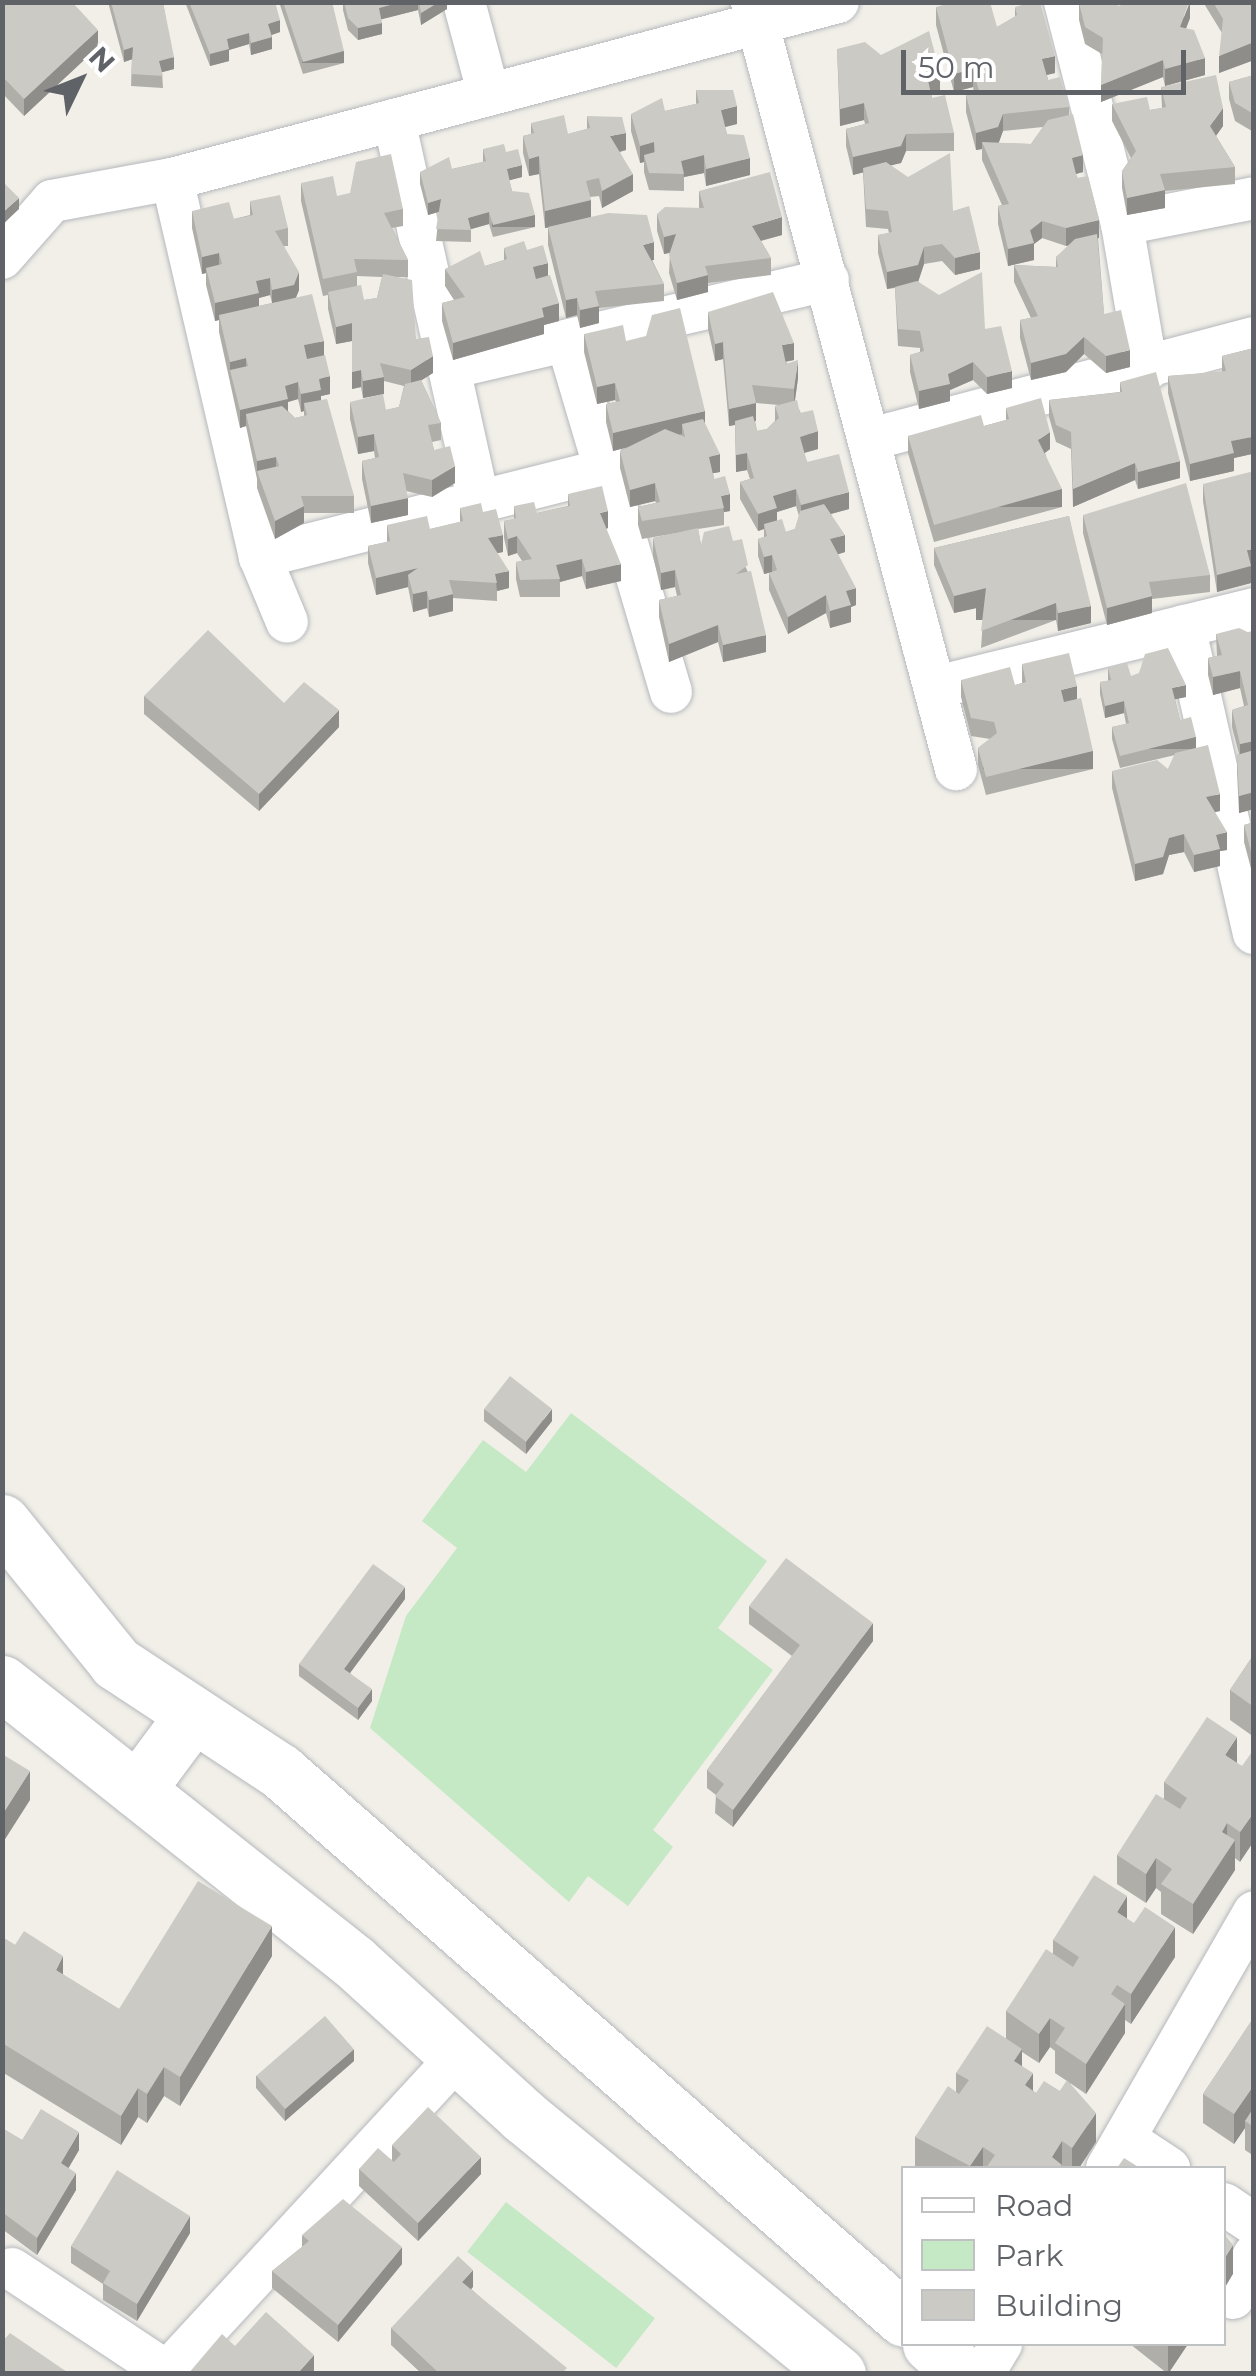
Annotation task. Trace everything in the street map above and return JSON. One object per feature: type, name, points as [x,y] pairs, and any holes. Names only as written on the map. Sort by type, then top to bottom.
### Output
[{"type":"street","points":[[464,2],[489,95]]},
{"type":"street","points":[[2,258],[52,201],[172,179],[489,95],[755,13],[838,2]]},
{"type":"street","points":[[1065,2],[1122,224],[1147,370]]},
{"type":"street","points":[[755,13],[871,438],[956,770]]},
{"type":"street","points":[[394,120],[479,502]]},
{"type":"street","points":[[172,179],[260,557],[288,622]]},
{"type":"street","points":[[1122,224],[1253,200]]},
{"type":"street","points":[[449,368],[828,280]]},
{"type":"street","points":[[871,438],[1147,370],[1254,338]]},
{"type":"street","points":[[568,341],[609,469],[670,692]]},
{"type":"street","points":[[260,557],[609,469]]},
{"type":"street","points":[[936,687],[1254,610]]},
{"type":"street","points":[[1184,626],[1254,933]]},
{"type":"street","points":[[2,1522],[104,1651],[192,1716],[280,1771],[901,2316]]},
{"type":"street","points":[[2,1682],[138,1790],[838,2374]]},
{"type":"street","points":[[138,1790],[192,1716]]},
{"type":"street","points":[[1162,2166],[1116,2154],[1254,1912]]},
{"type":"street","points":[[12,2269],[167,2372],[458,2057]]},
{"type":"street","points":[[1226,2205],[1254,2224]]},
{"type":"street","points":[[1233,2298],[1254,2255]]},
{"type":"street","points":[[932,2346],[963,2374]]},
{"type":"street","points":[[983,2374],[1000,2346]]},
{"type":"green space","points":[[571,1413],[767,1561],[718,1628],[773,1670],[653,1830],[673,1847],[628,1906],[588,1876],[569,1902],[370,1728],[406,1616],[457,1548],[422,1521],[483,1440],[526,1472]]},
{"type":"green space","points":[[506,2202],[655,2318],[616,2368],[467,2252]]},
{"type":"building","points":[[2,2],[72,2],[98,30],[24,99],[2,76]]},
{"type":"building","points":[[111,2],[163,2],[174,57],[159,61],[163,76],[131,74],[133,47],[124,50]]},
{"type":"building","points":[[189,2],[275,2],[280,20],[268,24],[272,37],[251,43],[249,33],[227,39],[229,49],[210,54]]},
{"type":"building","points":[[283,2],[332,2],[344,51],[303,62]]},
{"type":"building","points":[[344,2],[401,2],[379,8],[382,23],[358,28],[348,18]]},
{"type":"building","points":[[419,2],[439,2],[421,13]]},
{"type":"building","points":[[954,2],[990,2],[997,27],[1017,15],[1015,7],[1040,2],[1055,56],[1042,59],[1048,80],[1060,77],[1069,107],[1003,114],[998,127],[976,133],[966,95],[979,91],[973,69],[954,74],[936,7]]},
{"type":"building","points":[[1117,2],[1118,6],[1132,2],[1189,2],[1180,27],[1194,30],[1205,58],[1165,69],[1163,60],[1101,85],[1103,38],[1085,27],[1079,3]]},
{"type":"building","points":[[1213,2],[1254,2],[1254,42],[1219,56],[1223,19]]},
{"type":"building","points":[[929,31],[940,73],[927,76],[932,98],[945,95],[954,133],[906,134],[901,146],[853,157],[846,129],[869,123],[864,103],[840,109],[837,49],[865,42],[881,55]]},
{"type":"building","points":[[1216,75],[1223,108],[1210,126],[1235,167],[1160,174],[1165,190],[1127,198],[1122,171],[1136,151],[1112,104],[1147,97],[1150,110],[1166,107],[1161,87]]},
{"type":"building","points":[[1254,75],[1252,169],[1252,113],[1235,103],[1229,82]]},
{"type":"building","points":[[696,90],[733,90],[737,106],[721,110],[727,134],[744,135],[750,158],[706,169],[704,155],[681,161],[684,174],[649,173],[644,155],[655,152],[654,142],[640,146],[631,114],[662,98],[665,111],[699,103]]},
{"type":"building","points":[[1073,114],[1083,155],[1072,158],[1077,178],[1088,176],[1099,220],[1066,228],[1042,221],[1030,230],[1034,243],[1008,249],[998,206],[1009,204],[982,142],[1031,144],[1048,120]]},
{"type":"building","points":[[564,115],[568,134],[590,128],[587,116],[622,117],[626,133],[610,136],[633,174],[602,191],[599,178],[586,181],[591,200],[545,211],[539,156],[529,159],[523,136],[534,133],[531,123]]},
{"type":"building","points":[[504,144],[506,152],[518,149],[522,165],[507,169],[512,191],[529,193],[535,215],[493,225],[489,212],[468,218],[471,230],[436,229],[441,199],[428,203],[420,172],[449,157],[452,169],[486,161],[483,149]]},
{"type":"building","points":[[950,153],[953,211],[969,206],[980,252],[955,258],[942,244],[924,247],[918,265],[887,272],[878,235],[892,232],[888,211],[866,209],[863,168],[886,162],[908,177]]},
{"type":"building","points":[[391,154],[403,209],[384,213],[408,260],[354,259],[357,272],[323,279],[301,183],[333,176],[337,196],[350,193],[356,162]]},
{"type":"building","points":[[770,172],[782,217],[752,226],[771,258],[705,266],[708,275],[677,283],[669,255],[676,234],[664,237],[657,214],[665,207],[704,208],[699,191]]},
{"type":"building","points":[[2,181],[19,198],[2,213]]},
{"type":"building","points":[[280,195],[288,228],[275,231],[299,272],[294,285],[272,290],[270,278],[256,281],[259,293],[215,303],[206,268],[222,264],[219,253],[202,257],[192,211],[229,202],[234,219],[253,215],[250,201]]},
{"type":"building","points":[[608,213],[647,215],[654,242],[643,245],[664,284],[595,291],[599,306],[580,310],[577,298],[566,300],[548,227]]},
{"type":"building","points":[[1097,234],[1104,314],[1121,310],[1130,350],[1106,356],[1084,337],[1066,354],[1031,363],[1020,320],[1038,316],[1014,265],[1058,267],[1056,257],[1075,239]]},
{"type":"building","points":[[524,241],[527,250],[543,245],[548,263],[533,267],[536,279],[550,275],[559,303],[542,308],[544,317],[453,343],[442,303],[465,297],[445,269],[480,251],[485,266],[507,259],[504,248]]},
{"type":"building","points":[[982,272],[985,329],[1001,326],[1012,371],[987,377],[973,362],[948,374],[950,384],[919,391],[910,355],[924,351],[920,331],[898,329],[895,287],[917,281],[939,295]]},
{"type":"building","points":[[383,274],[412,280],[416,339],[429,337],[433,356],[411,370],[380,363],[384,377],[363,381],[361,370],[352,372],[352,323],[336,327],[328,292],[361,285],[364,300],[377,298]]},
{"type":"building","points":[[773,292],[794,343],[782,345],[786,364],[798,360],[794,389],[752,385],[756,403],[729,409],[723,342],[715,344],[708,312]]},
{"type":"building","points":[[312,294],[324,341],[304,345],[307,359],[325,355],[330,376],[319,379],[321,390],[301,394],[298,382],[285,386],[288,399],[240,410],[230,370],[248,366],[246,358],[230,362],[219,315]]},
{"type":"building","points":[[680,308],[705,411],[613,433],[606,404],[620,401],[615,383],[597,387],[584,334],[623,325],[626,341],[646,336],[652,315]]},
{"type":"building","points":[[1254,348],[1254,444],[1252,437],[1231,441],[1234,453],[1190,464],[1168,376],[1226,371],[1222,356]]},
{"type":"building","points":[[1156,372],[1180,461],[1138,472],[1135,463],[1073,489],[1071,432],[1056,425],[1049,400],[1122,392],[1120,382]]},
{"type":"building","points":[[421,380],[441,423],[428,425],[434,450],[450,446],[455,466],[432,480],[403,473],[408,498],[371,506],[362,461],[379,457],[374,434],[358,437],[350,402],[383,394],[386,410],[399,407],[405,384]]},
{"type":"building","points":[[1041,398],[1050,432],[1038,440],[1062,489],[934,525],[908,436],[981,415],[984,426],[1009,419],[1006,408]]},
{"type":"building","points":[[327,399],[354,496],[301,496],[304,506],[275,521],[257,471],[279,466],[276,457],[257,461],[246,414],[282,406],[295,418],[307,415],[304,403]]},
{"type":"building","points":[[797,400],[800,413],[813,410],[818,431],[800,437],[807,462],[839,454],[849,492],[801,505],[796,489],[773,496],[777,508],[758,514],[740,482],[754,478],[747,453],[736,455],[735,421],[753,416],[757,431],[767,429],[779,418],[775,406]]},
{"type":"building","points":[[703,419],[720,454],[709,457],[714,479],[725,476],[730,494],[721,496],[724,508],[642,521],[638,507],[660,502],[655,483],[630,490],[620,451],[665,429],[685,437],[682,424]]},
{"type":"building","points":[[1254,471],[1254,549],[1247,550],[1251,566],[1217,575],[1203,484]]},
{"type":"building","points":[[1186,483],[1210,575],[1149,582],[1152,596],[1107,608],[1083,515]]},
{"type":"building","points":[[602,486],[608,511],[600,513],[621,564],[586,572],[582,559],[556,565],[560,579],[520,580],[516,562],[532,559],[517,536],[508,539],[504,521],[516,518],[514,506],[534,502],[537,513],[570,506],[568,494]]},
{"type":"building","points":[[481,503],[483,512],[496,509],[503,535],[488,538],[509,571],[495,574],[497,583],[449,580],[453,594],[429,600],[427,591],[413,594],[408,575],[418,568],[376,578],[368,546],[390,541],[387,525],[427,516],[430,529],[463,521],[460,508]]},
{"type":"building","points":[[824,504],[845,535],[830,539],[856,588],[846,591],[851,605],[830,611],[826,595],[788,617],[769,573],[777,570],[772,555],[764,557],[758,539],[767,536],[764,524],[782,519],[786,532],[795,529],[800,511]]},
{"type":"building","points":[[1069,516],[1091,606],[1058,613],[1056,603],[981,631],[986,588],[954,596],[934,548]]},
{"type":"building","points":[[729,526],[733,541],[742,539],[748,565],[736,574],[751,571],[766,635],[723,645],[718,625],[669,644],[659,600],[681,595],[675,570],[661,573],[653,538],[698,528],[701,545],[704,532]]},
{"type":"building","points":[[1239,628],[1254,635],[1254,741],[1240,744],[1232,710],[1248,705],[1240,671],[1213,677],[1208,658],[1222,655],[1216,634]]},
{"type":"building","points":[[208,630],[284,703],[304,682],[339,710],[259,794],[144,696]]},
{"type":"building","points":[[1168,648],[1186,685],[1172,688],[1180,720],[1191,717],[1196,737],[1120,756],[1112,727],[1129,723],[1124,701],[1105,706],[1100,682],[1111,680],[1108,668],[1127,663],[1131,676],[1139,673],[1145,654]]},
{"type":"building","points":[[1069,653],[1077,686],[1061,690],[1064,702],[1081,698],[1093,751],[986,777],[978,748],[997,733],[994,722],[971,718],[961,680],[1010,667],[1015,685],[1026,682],[1022,664]]},
{"type":"building","points":[[1208,745],[1220,794],[1206,797],[1227,832],[1216,835],[1220,849],[1194,855],[1184,834],[1169,838],[1163,857],[1135,864],[1112,771],[1157,760],[1168,769],[1175,753]]},
{"type":"building","points":[[1254,750],[1254,792],[1239,796],[1237,755]]},
{"type":"building","points":[[1254,822],[1254,863],[1244,825]]},
{"type":"building","points":[[510,1376],[552,1409],[526,1442],[484,1409]]},
{"type":"building","points":[[786,1558],[873,1623],[733,1810],[715,1796],[724,1784],[707,1770],[800,1645],[749,1606]]},
{"type":"building","points":[[373,1564],[405,1587],[344,1669],[372,1689],[358,1708],[299,1664]]},
{"type":"building","points":[[1254,1654],[1254,1707],[1230,1690]]},
{"type":"building","points":[[1207,1717],[1237,1737],[1225,1755],[1242,1766],[1254,1749],[1254,1812],[1240,1832],[1227,1823],[1222,1832],[1235,1840],[1193,1904],[1161,1884],[1172,1869],[1156,1858],[1146,1874],[1117,1855],[1156,1794],[1180,1809],[1187,1798],[1164,1782]]},
{"type":"building","points":[[2,1754],[30,1771],[2,1815]]},
{"type":"building","points":[[1094,1875],[1127,1896],[1117,1912],[1134,1923],[1145,1907],[1175,1927],[1131,1994],[1117,1985],[1111,1994],[1125,2004],[1086,2064],[1055,2043],[1065,2028],[1050,2018],[1039,2034],[1006,2011],[1046,1949],[1073,1967],[1079,1957],[1053,1940]]},
{"type":"building","points":[[198,1881],[272,1926],[180,2077],[164,2067],[147,2094],[138,2088],[121,2116],[2,2043],[2,1937],[15,1945],[24,1931],[63,1956],[56,1970],[119,2009]]},
{"type":"building","points":[[325,2016],[354,2049],[285,2109],[256,2076]]},
{"type":"building","points":[[1254,2017],[1254,2085],[1234,2114],[1203,2094]]},
{"type":"building","points":[[987,2026],[1022,2049],[1014,2061],[1033,2073],[1025,2085],[1036,2093],[1044,2081],[1060,2091],[1067,2080],[1096,2113],[1072,2148],[1062,2141],[1052,2157],[1061,2166],[987,2166],[995,2155],[983,2147],[970,2166],[915,2137],[948,2086],[959,2094],[969,2080],[956,2073]]},
{"type":"building","points":[[428,2107],[481,2157],[418,2223],[359,2169],[378,2148],[394,2162],[401,2154],[392,2145]]},
{"type":"building","points":[[1254,2107],[1254,2127],[1245,2121]]},
{"type":"building","points":[[41,2109],[79,2132],[61,2163],[76,2173],[37,2238],[2,2212],[2,2128],[22,2140]]},
{"type":"building","points":[[1124,2158],[1137,2166],[1118,2166]]},
{"type":"building","points":[[117,2170],[190,2216],[137,2304],[103,2283],[110,2271],[71,2246]]},
{"type":"building","points":[[343,2199],[402,2247],[338,2325],[272,2271],[309,2241],[302,2235]]},
{"type":"building","points":[[1226,2236],[1233,2245],[1226,2256]]},
{"type":"building","points":[[458,2256],[473,2270],[462,2282],[567,2368],[561,2374],[440,2374],[391,2328]]},
{"type":"building","points":[[266,2312],[314,2355],[297,2374],[188,2374],[222,2334],[235,2346]]},
{"type":"building","points":[[10,2333],[70,2374],[2,2374],[2,2342]]}]
